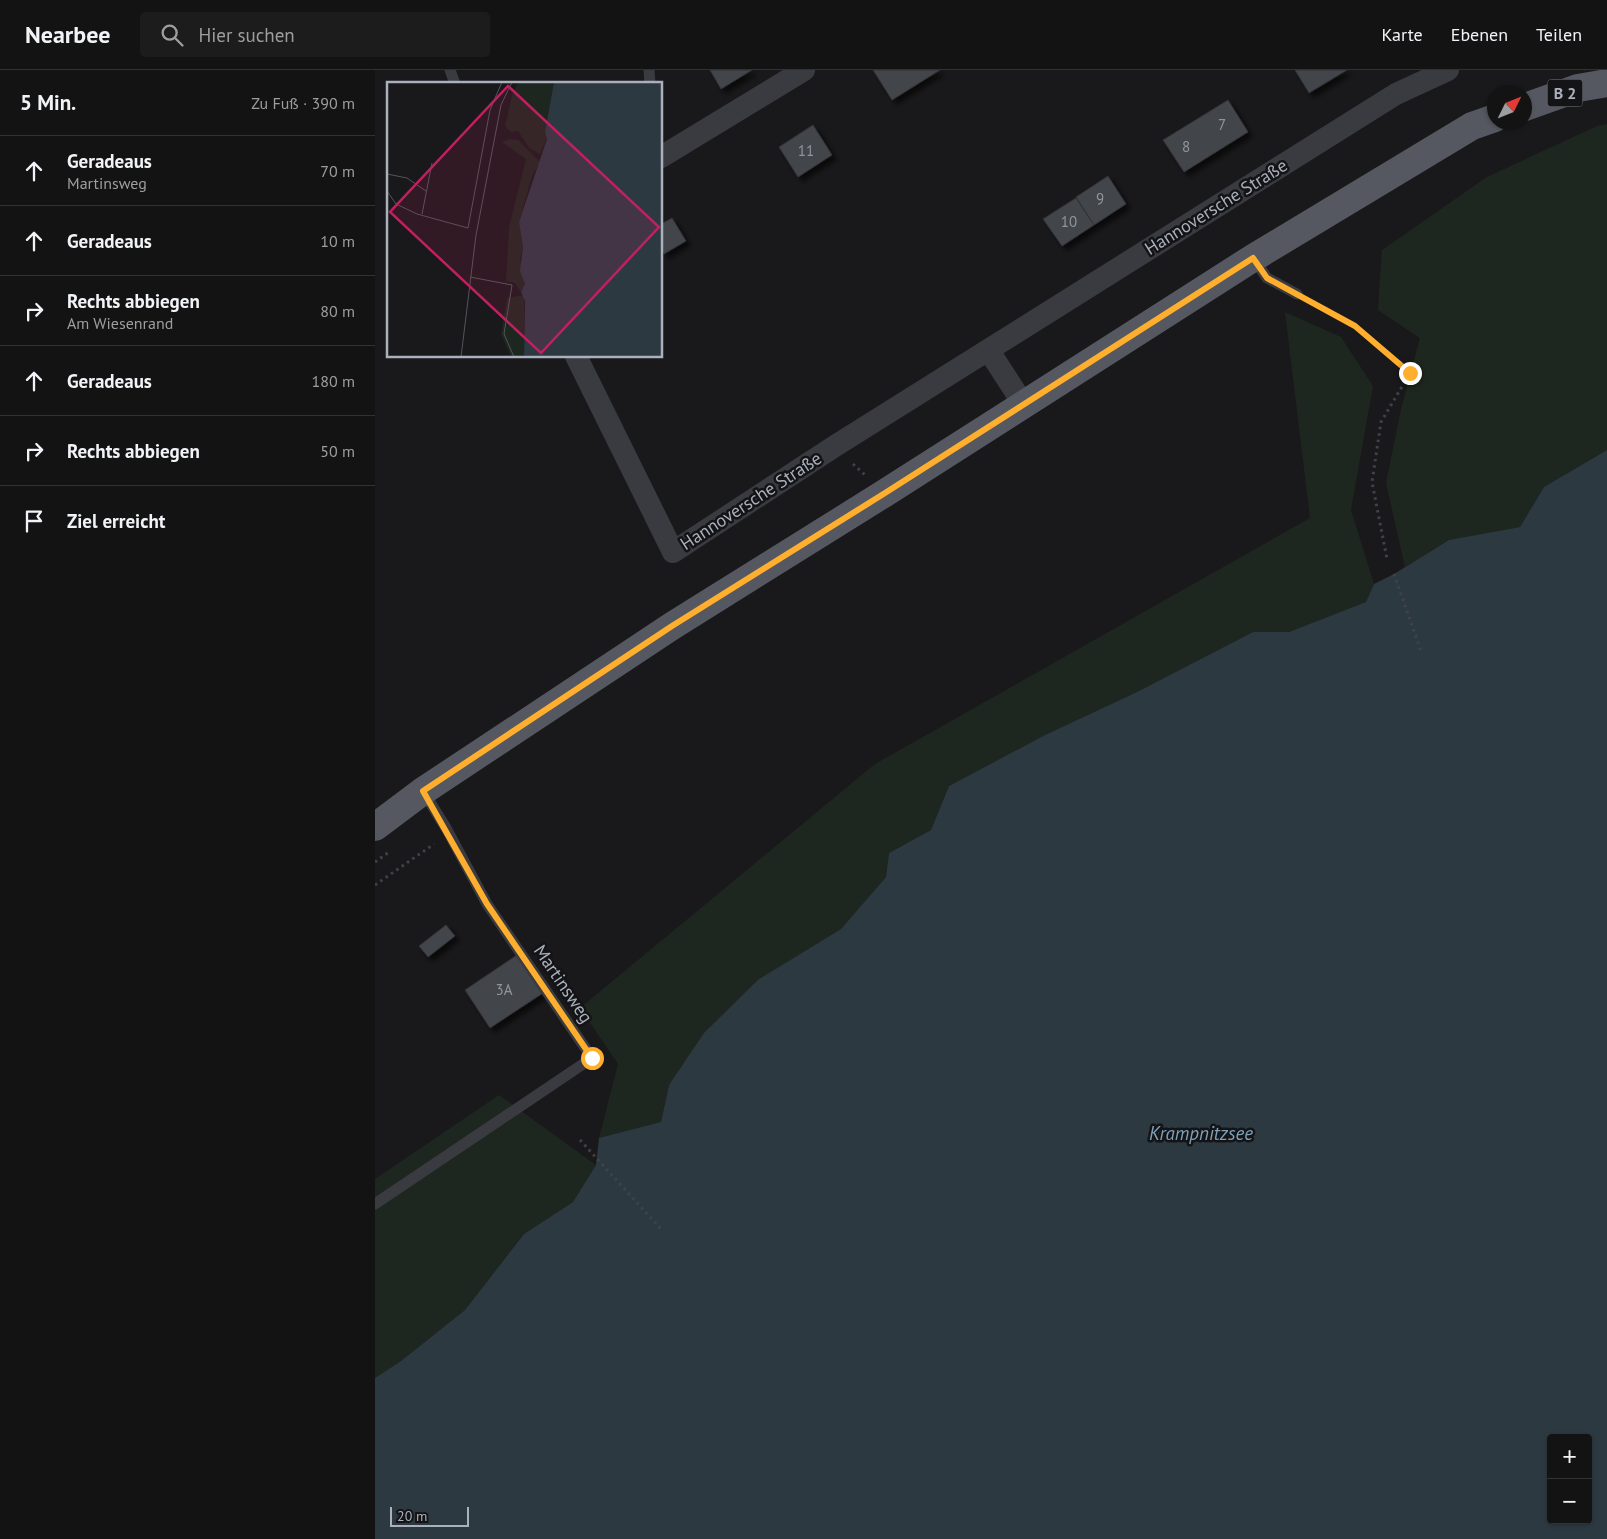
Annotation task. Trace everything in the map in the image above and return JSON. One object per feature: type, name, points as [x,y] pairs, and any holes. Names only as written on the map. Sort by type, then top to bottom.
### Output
[{"type":"main road","name":"B 2","points":[[1532,104],[1578,88],[1607,83]]},
{"type":"main road","points":[[375,827],[423,791],[672,626],[1024,405],[1253,258],[1472,126],[1487,121]]},
{"type":"street","points":[[663,151],[804,70]]},
{"type":"street","name":"Hannoversche Straße","points":[[577,358],[673,552],[835,446],[1396,94],[1448,70]]},
{"type":"street","points":[[989,351],[1024,405]]},
{"type":"lane","points":[[450,70],[454,82]]},
{"type":"lane","points":[[1253,258],[1267,278],[1297,294]]},
{"type":"lane","points":[[423,791],[449,834]]},
{"type":"lane","name":"Martinsweg","points":[[375,1204],[592,1058],[487,904],[449,834]]},
{"type":"path","points":[[1297,294],[1355,326],[1410,373],[1381,422],[1372,482],[1387,558]]},
{"type":"path","points":[[1394,574],[1422,654]]},
{"type":"path","points":[[375,885],[449,834]]},
{"type":"path","points":[[580,1140],[661,1230]]},
{"type":"shaded area","points":[[1607,124],[1607,450],[1544,487],[1520,527],[1449,540],[1405,567],[1386,483],[1401,409],[1420,338],[1378,310],[1382,250],[1487,177],[1597,126]]},
{"type":"shaded area","points":[[1285,312],[1341,337],[1373,386],[1351,510],[1374,584],[1366,602],[1289,632],[1253,632],[1137,692],[1045,735],[949,786],[931,830],[889,853],[886,877],[841,929],[759,979],[669,1085],[661,1122],[599,1138],[618,1064],[580,1008],[875,764],[1310,518]]},
{"type":"shaded area","points":[[499,1095],[596,1165],[573,1202],[524,1234],[465,1310],[401,1361],[375,1378],[375,1179]]},
{"type":"water","name":"Krampnitzsee","points":[[1607,450],[1607,1539],[375,1539],[375,1378],[401,1361],[465,1310],[524,1234],[573,1202],[596,1165],[599,1138],[661,1122],[669,1085],[704,1033],[759,979],[841,929],[886,877],[889,853],[931,830],[949,786],[1045,735],[1137,692],[1253,632],[1289,632],[1366,602],[1374,584],[1449,540],[1520,527],[1544,487]]},
{"type":"building","points":[[710,70],[752,70],[721,89]]},
{"type":"building","points":[[873,70],[940,70],[892,100]]},
{"type":"building","points":[[1295,70],[1347,70],[1309,93]]},
{"type":"building","points":[[1228,100],[1248,132],[1184,172],[1163,140]]},
{"type":"building","points":[[813,125],[832,155],[798,177],[779,147]]},
{"type":"building","points":[[1108,176],[1126,204],[1094,225],[1076,197]]},
{"type":"building","points":[[1076,198],[1094,225],[1062,246],[1043,219]]},
{"type":"building","points":[[672,218],[686,241],[664,254],[663,252],[663,223]]},
{"type":"building","points":[[446,925],[455,936],[428,957],[419,946]]},
{"type":"building","points":[[517,955],[543,993],[490,1028],[465,990]]},
{"type":"route","points":[[592,1058],[487,904],[423,791],[672,626],[885,493],[1253,258],[1267,278],[1355,326],[1410,373]]}]
